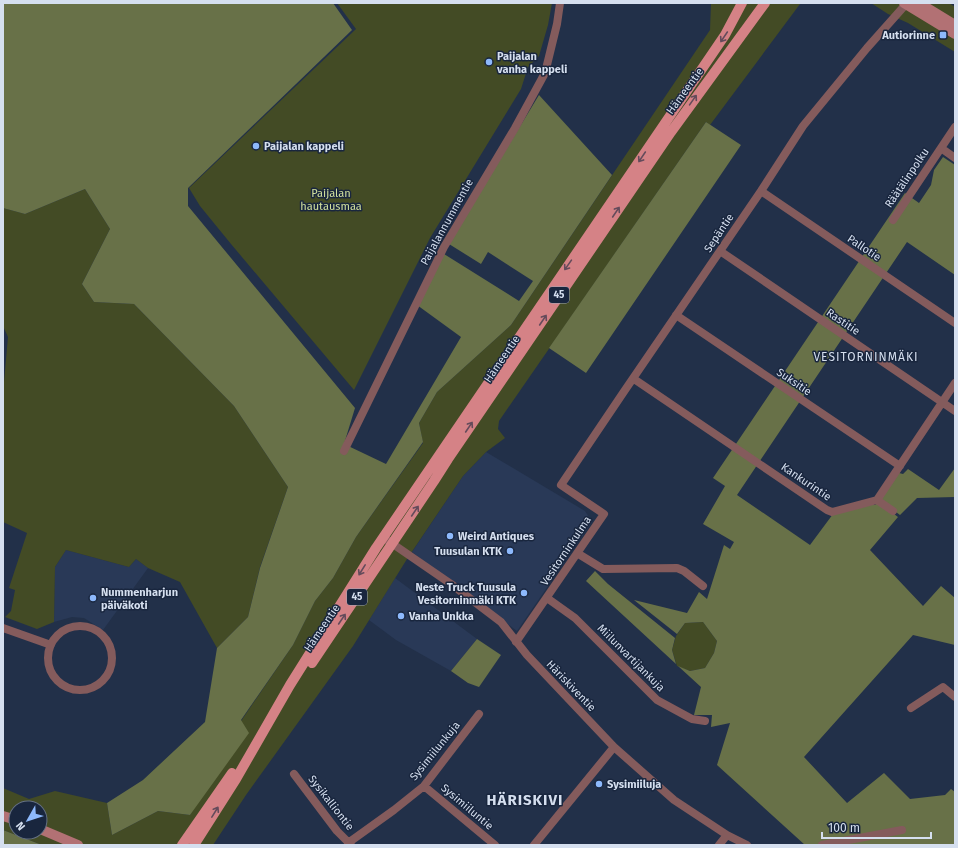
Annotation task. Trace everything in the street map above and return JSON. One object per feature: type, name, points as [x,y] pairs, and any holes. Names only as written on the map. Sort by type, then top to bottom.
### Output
[{"type":"main road","name":"Hämeentie","points":[[194,845],[236,779],[290,685],[383,537],[419,487],[442,450],[725,35],[742,3]]},
{"type":"main road","name":"Hämeentie","points":[[264,731],[393,544],[454,450],[666,138],[765,3]]},
{"type":"main road","points":[[905,3],[955,34]]},
{"type":"main road","points":[[919,3],[955,25]]},
{"type":"main road","name":"Hämeentie","points":[[182,845],[230,776],[257,742]]},
{"type":"main road","points":[[48,832],[78,845]]},
{"type":"street","name":"Paijalannummentie","points":[[344,450],[444,247],[515,128],[545,73],[557,24],[560,3]]},
{"type":"street","name":"Sepäntie","points":[[561,485],[804,126],[905,3]]},
{"type":"street","name":"Räätälinpolku","points":[[892,220],[955,127]]},
{"type":"street","points":[[941,148],[955,158]]},
{"type":"street","name":"Pallotie","points":[[761,191],[955,323]]},
{"type":"street","name":"Rastitie","points":[[720,251],[955,411]]},
{"type":"street","name":"Suksitie","points":[[676,315],[900,466]]},
{"type":"street","name":"Kankurintie","points":[[634,379],[827,510],[832,512],[877,500]]},
{"type":"street","points":[[893,511],[877,500],[955,384]]},
{"type":"street","name":"Vesitorninkulma","points":[[516,642],[604,514],[561,485]]},
{"type":"street","name":"Häriskiventie","points":[[383,537],[451,584],[500,622],[516,642],[614,747],[674,800],[727,835],[747,845]]},
{"type":"street","points":[[577,553],[604,569],[678,568],[703,586]]},
{"type":"street","name":"Miilunvartijankuja","points":[[547,598],[575,618],[657,700],[692,719],[705,720]]},
{"type":"street","points":[[82,626],[93,629],[104,638],[111,651],[112,663],[108,675],[98,685],[86,690],[66,687],[57,680],[50,669],[48,656],[51,645],[58,635],[69,628],[82,626]]},
{"type":"street","points":[[3,628],[51,645]]},
{"type":"street","points":[[911,708],[943,687],[955,697]]},
{"type":"street","name":"Sysimiilunkuja","points":[[350,844],[424,786],[479,714]]},
{"type":"street","points":[[534,845],[614,747]]},
{"type":"street","name":"Sysikalliontie","points":[[294,774],[337,831],[350,844]]},
{"type":"street","name":"Sysimiiluntie","points":[[424,786],[495,845]]},
{"type":"street","points":[[822,845],[902,830]]},
{"type":"street","points":[[719,845],[727,835]]},
{"type":"shaded area","points":[[486,452],[585,511],[592,522],[517,631],[412,552],[463,476]]},
{"type":"shaded area","points":[[66,550],[129,567],[136,559],[148,568],[103,630],[84,618],[72,617],[54,622],[55,567]]},
{"type":"shaded area","points":[[395,578],[477,639],[451,671],[396,640],[369,620]]},
{"type":"green space","points":[[3,3],[333,3],[352,30],[188,188],[188,206],[355,408],[344,444],[386,464],[461,337],[417,305],[444,254],[519,301],[533,281],[488,252],[481,264],[449,244],[539,95],[612,175],[511,325],[437,392],[419,423],[423,442],[356,537],[333,578],[315,601],[293,645],[241,720],[249,733],[190,815],[158,811],[112,835],[107,803],[143,780],[205,722],[217,648],[248,617],[260,568],[288,487],[234,406],[134,304],[94,302],[82,284],[110,229],[85,189],[25,214],[3,208]]},
{"type":"green space","name":"Paijalan hautausmaa","points":[[337,3],[552,3],[548,25],[539,56],[528,67],[521,89],[430,238],[354,390],[231,244],[200,206],[189,188],[356,29]]},
{"type":"green space","points":[[711,3],[803,3],[800,4],[710,125],[706,122],[499,421],[498,429],[505,438],[486,452],[463,476],[407,559],[353,646],[246,795],[213,845],[42,845],[29,840],[48,840],[48,800],[8,800],[8,832],[3,830],[3,788],[29,799],[55,791],[107,803],[112,835],[158,811],[190,815],[241,721],[293,645],[315,601],[333,578],[356,537],[423,443],[419,423],[437,392],[511,325],[710,30]]},
{"type":"green space","points":[[871,3],[949,3],[955,7],[955,52],[908,23],[888,14]]},
{"type":"green space","points":[[706,122],[741,145],[586,373],[549,348]]},
{"type":"green space","points":[[943,157],[955,165],[955,275],[907,242],[737,495],[810,545],[833,514],[868,505],[875,505],[878,502],[898,517],[870,550],[923,606],[941,586],[955,598],[955,645],[913,635],[804,757],[847,803],[884,773],[910,799],[945,795],[951,789],[955,792],[955,845],[805,845],[717,765],[730,723],[711,727],[712,715],[694,715],[701,687],[678,666],[690,671],[705,668],[714,653],[717,641],[703,622],[685,623],[677,634],[634,600],[687,613],[699,592],[707,599],[724,545],[730,549],[734,542],[703,524],[725,486],[713,478],[905,193],[919,203],[931,185],[934,170]]},
{"type":"green space","points":[[85,189],[110,229],[82,284],[94,302],[134,304],[234,406],[288,487],[260,567],[248,617],[217,648],[180,582],[148,568],[136,559],[129,567],[66,550],[55,567],[54,622],[37,629],[5,617],[11,611],[15,590],[9,588],[27,533],[3,522],[3,393],[8,337],[3,326],[3,208],[25,214]]},
{"type":"green space","points":[[955,468],[955,497],[917,498],[900,515],[880,500],[899,473],[903,474],[908,469],[939,490]]},
{"type":"green space","points":[[595,571],[608,584],[675,638],[672,650],[676,664],[586,581]]},
{"type":"green space","points":[[703,622],[717,641],[714,653],[705,668],[690,671],[677,666],[672,650],[676,636],[685,623]]},
{"type":"green space","points":[[477,639],[501,655],[479,687],[468,683],[451,671]]},
{"type":"green space","points":[[3,830],[8,832],[8,840],[29,840],[42,845],[3,845]]},
{"type":"place","name":"Autiorinne","points":[[943,35]]},
{"type":"place","name":"Paijalan vanha kappeli","points":[[489,62]]},
{"type":"place","name":"Paijalan kappeli","points":[[256,146]]},
{"type":"place","name":"Weird Antiques","points":[[450,536]]},
{"type":"place","name":"Tuusulan KTK","points":[[510,551]]},
{"type":"place","name":"Neste Truck Tuusula Vesitorninmäki KTK","points":[[524,593]]},
{"type":"place","name":"Nummenharjun päiväkoti","points":[[93,598]]},
{"type":"place","name":"Vanha Unkka","points":[[401,616]]},
{"type":"place","name":"Sysimiiluja","points":[[599,784]]},
{"type":"district","name":"VESITORNINMÄKI","points":[[866,357]]},
{"type":"district","name":"HÄRISKIVI","points":[[525,800]]}]
